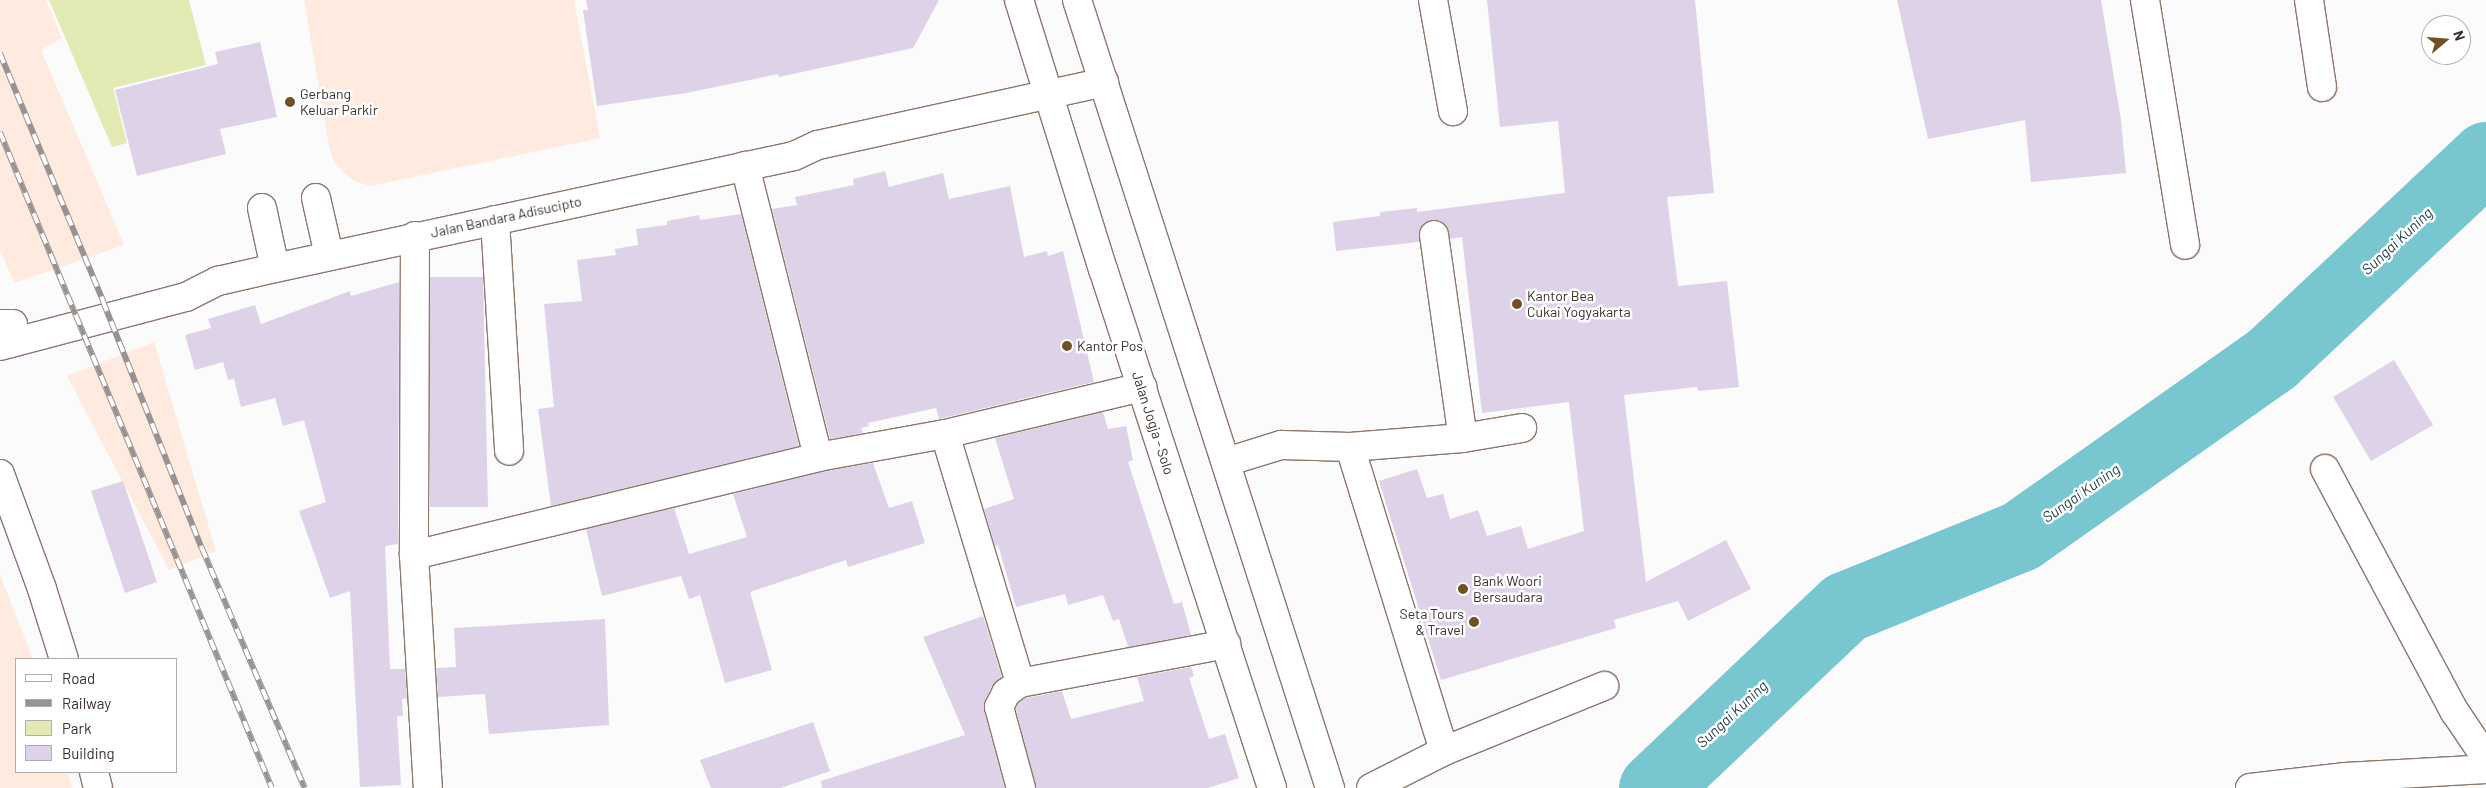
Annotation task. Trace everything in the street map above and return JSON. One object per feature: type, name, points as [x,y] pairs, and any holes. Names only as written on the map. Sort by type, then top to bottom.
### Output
[{"type":"main road","name":"Jalan Jogja - Solo","points":[[1019,0],[1272,788]]},
{"type":"main road","points":[[1077,0],[1330,788]]},
{"type":"main road","points":[[1433,0],[1453,111]]},
{"type":"main road","points":[[2145,0],[2185,245]]},
{"type":"main road","points":[[2309,0],[2322,87]]},
{"type":"main road","name":"Jalan Bandara Adisucipto","points":[[5,336],[181,282],[218,281],[416,236],[794,156],[818,144],[1106,89]]},
{"type":"main road","points":[[745,166],[818,457]]},
{"type":"main road","points":[[316,198],[329,255]]},
{"type":"main road","points":[[262,208],[275,268]]},
{"type":"main road","points":[[495,220],[509,451]]},
{"type":"main road","points":[[1434,235],[1463,438]]},
{"type":"main road","points":[[416,236],[414,555],[428,788]]},
{"type":"main road","points":[[414,555],[818,457],[945,434],[1142,387]]},
{"type":"main road","points":[[1226,462],[1281,445],[1350,448],[1463,438],[1522,428]]},
{"type":"main road","points":[[945,434],[1020,683]]},
{"type":"main road","points":[[1350,448],[1444,751]]},
{"type":"main road","points":[[2325,469],[2454,712],[2486,758]]},
{"type":"main road","points":[[0,474],[42,589],[64,658]]},
{"type":"main road","points":[[1021,788],[999,707],[1006,693],[1020,683],[1226,644]]},
{"type":"main road","points":[[1372,788],[1444,751],[1604,686]]},
{"type":"main road","points":[[2250,788],[2344,777],[2486,769]]},
{"type":"main road","points":[[94,773],[98,788]]},
{"type":"shaded area","points":[[0,0],[46,0],[62,38],[41,50],[124,245],[14,283],[0,249]]},
{"type":"shaded area","points":[[304,0],[574,0],[600,138],[370,186],[356,182],[344,173],[334,161],[329,146]]},
{"type":"shaded area","points":[[154,342],[216,551],[169,570],[67,376]]},
{"type":"shaded area","points":[[0,575],[33,658],[15,658],[15,773],[68,773],[72,788],[0,788]]},
{"type":"green space","points":[[49,0],[189,0],[206,65],[113,88],[127,143],[112,147]]},
{"type":"building","points":[[586,0],[939,0],[913,48],[779,77],[778,74],[686,93],[597,106],[583,10],[588,10]]},
{"type":"building","points":[[1487,0],[1695,0],[1714,193],[1667,197],[1678,286],[1727,281],[1739,387],[1698,391],[1697,387],[1624,395],[1646,582],[1726,540],[1751,589],[1688,621],[1678,601],[1614,620],[1616,628],[1441,680],[1379,481],[1417,469],[1427,498],[1443,494],[1450,519],[1478,510],[1487,536],[1521,526],[1528,549],[1584,531],[1569,402],[1482,413],[1462,237],[1450,239],[1446,225],[1439,220],[1432,220],[1425,222],[1419,230],[1419,242],[1336,251],[1333,222],[1380,216],[1380,212],[1417,208],[1417,212],[1565,193],[1558,121],[1500,127]]},
{"type":"building","points":[[1897,0],[2101,0],[2121,120],[2126,173],[2031,182],[2025,120],[1928,139]]},
{"type":"building","points":[[260,42],[277,117],[220,129],[226,154],[137,176],[115,90],[218,64],[215,52]]},
{"type":"building","points":[[885,171],[889,187],[943,173],[949,199],[1010,186],[1024,257],[1047,251],[1048,256],[1063,251],[1094,382],[939,419],[936,408],[868,423],[869,426],[861,428],[863,433],[830,439],[772,209],[797,205],[795,197],[854,185],[853,179]]},
{"type":"building","points":[[741,214],[799,446],[551,506],[538,409],[554,407],[544,304],[582,301],[577,260],[616,255],[615,249],[638,245],[636,229],[667,225],[667,221],[699,215],[700,220]]},
{"type":"building","points":[[430,277],[483,277],[488,507],[430,507]]},
{"type":"building","points":[[399,282],[398,544],[385,546],[390,669],[405,669],[407,698],[402,699],[403,716],[397,716],[401,785],[360,787],[350,591],[330,598],[299,511],[326,502],[304,420],[283,426],[275,398],[241,407],[234,379],[228,380],[223,362],[195,370],[185,335],[211,328],[208,319],[255,305],[261,324],[350,291],[351,296]]},
{"type":"building","points":[[2394,360],[2433,425],[2371,461],[2333,397]]},
{"type":"building","points":[[1103,412],[1108,429],[1126,426],[1133,460],[1128,462],[1174,604],[1182,602],[1191,635],[1128,647],[1119,619],[1113,621],[1103,595],[1068,605],[1065,594],[1016,607],[998,545],[995,546],[984,509],[1014,499],[995,438]]},
{"type":"building","points":[[873,463],[889,508],[912,501],[925,543],[848,567],[846,560],[750,592],[772,670],[725,683],[700,595],[689,599],[681,576],[602,596],[586,529],[674,508],[689,554],[747,537],[733,494],[821,472]]},
{"type":"building","points":[[123,481],[157,582],[125,593],[91,491]]},
{"type":"building","points":[[983,616],[1002,677],[992,686],[985,700],[984,711],[1005,788],[822,788],[821,781],[965,735],[923,637]]},
{"type":"building","points":[[605,619],[609,725],[489,734],[485,694],[438,697],[436,668],[456,667],[454,628]]},
{"type":"building","points":[[1191,667],[1194,676],[1189,678],[1209,739],[1225,734],[1239,778],[1208,788],[1036,788],[1016,709],[1018,703],[1026,698],[1062,691],[1071,719],[1144,701],[1137,677]]},
{"type":"building","points":[[813,722],[830,771],[781,788],[711,788],[700,760]]},
{"type":"waterway","name":"Sungai Kuning","points":[[1654,788],[1845,607],[2020,536],[2272,358],[2486,157]]},
{"type":"railway","points":[[0,53],[103,301],[202,548],[305,788]]},
{"type":"railway","points":[[0,132],[272,788]]},
{"type":"place","name":"Gerbang Keluar Parkir","points":[[290,102]]},
{"type":"place","name":"Kantor Bea Cukai Yogyakarta","points":[[1517,304]]},
{"type":"place","name":"Kantor Pos","points":[[1067,346]]},
{"type":"place","name":"Bank Woori Bersaudara","points":[[1463,589]]},
{"type":"place","name":"Seta Tours & Travel","points":[[1474,622]]}]
